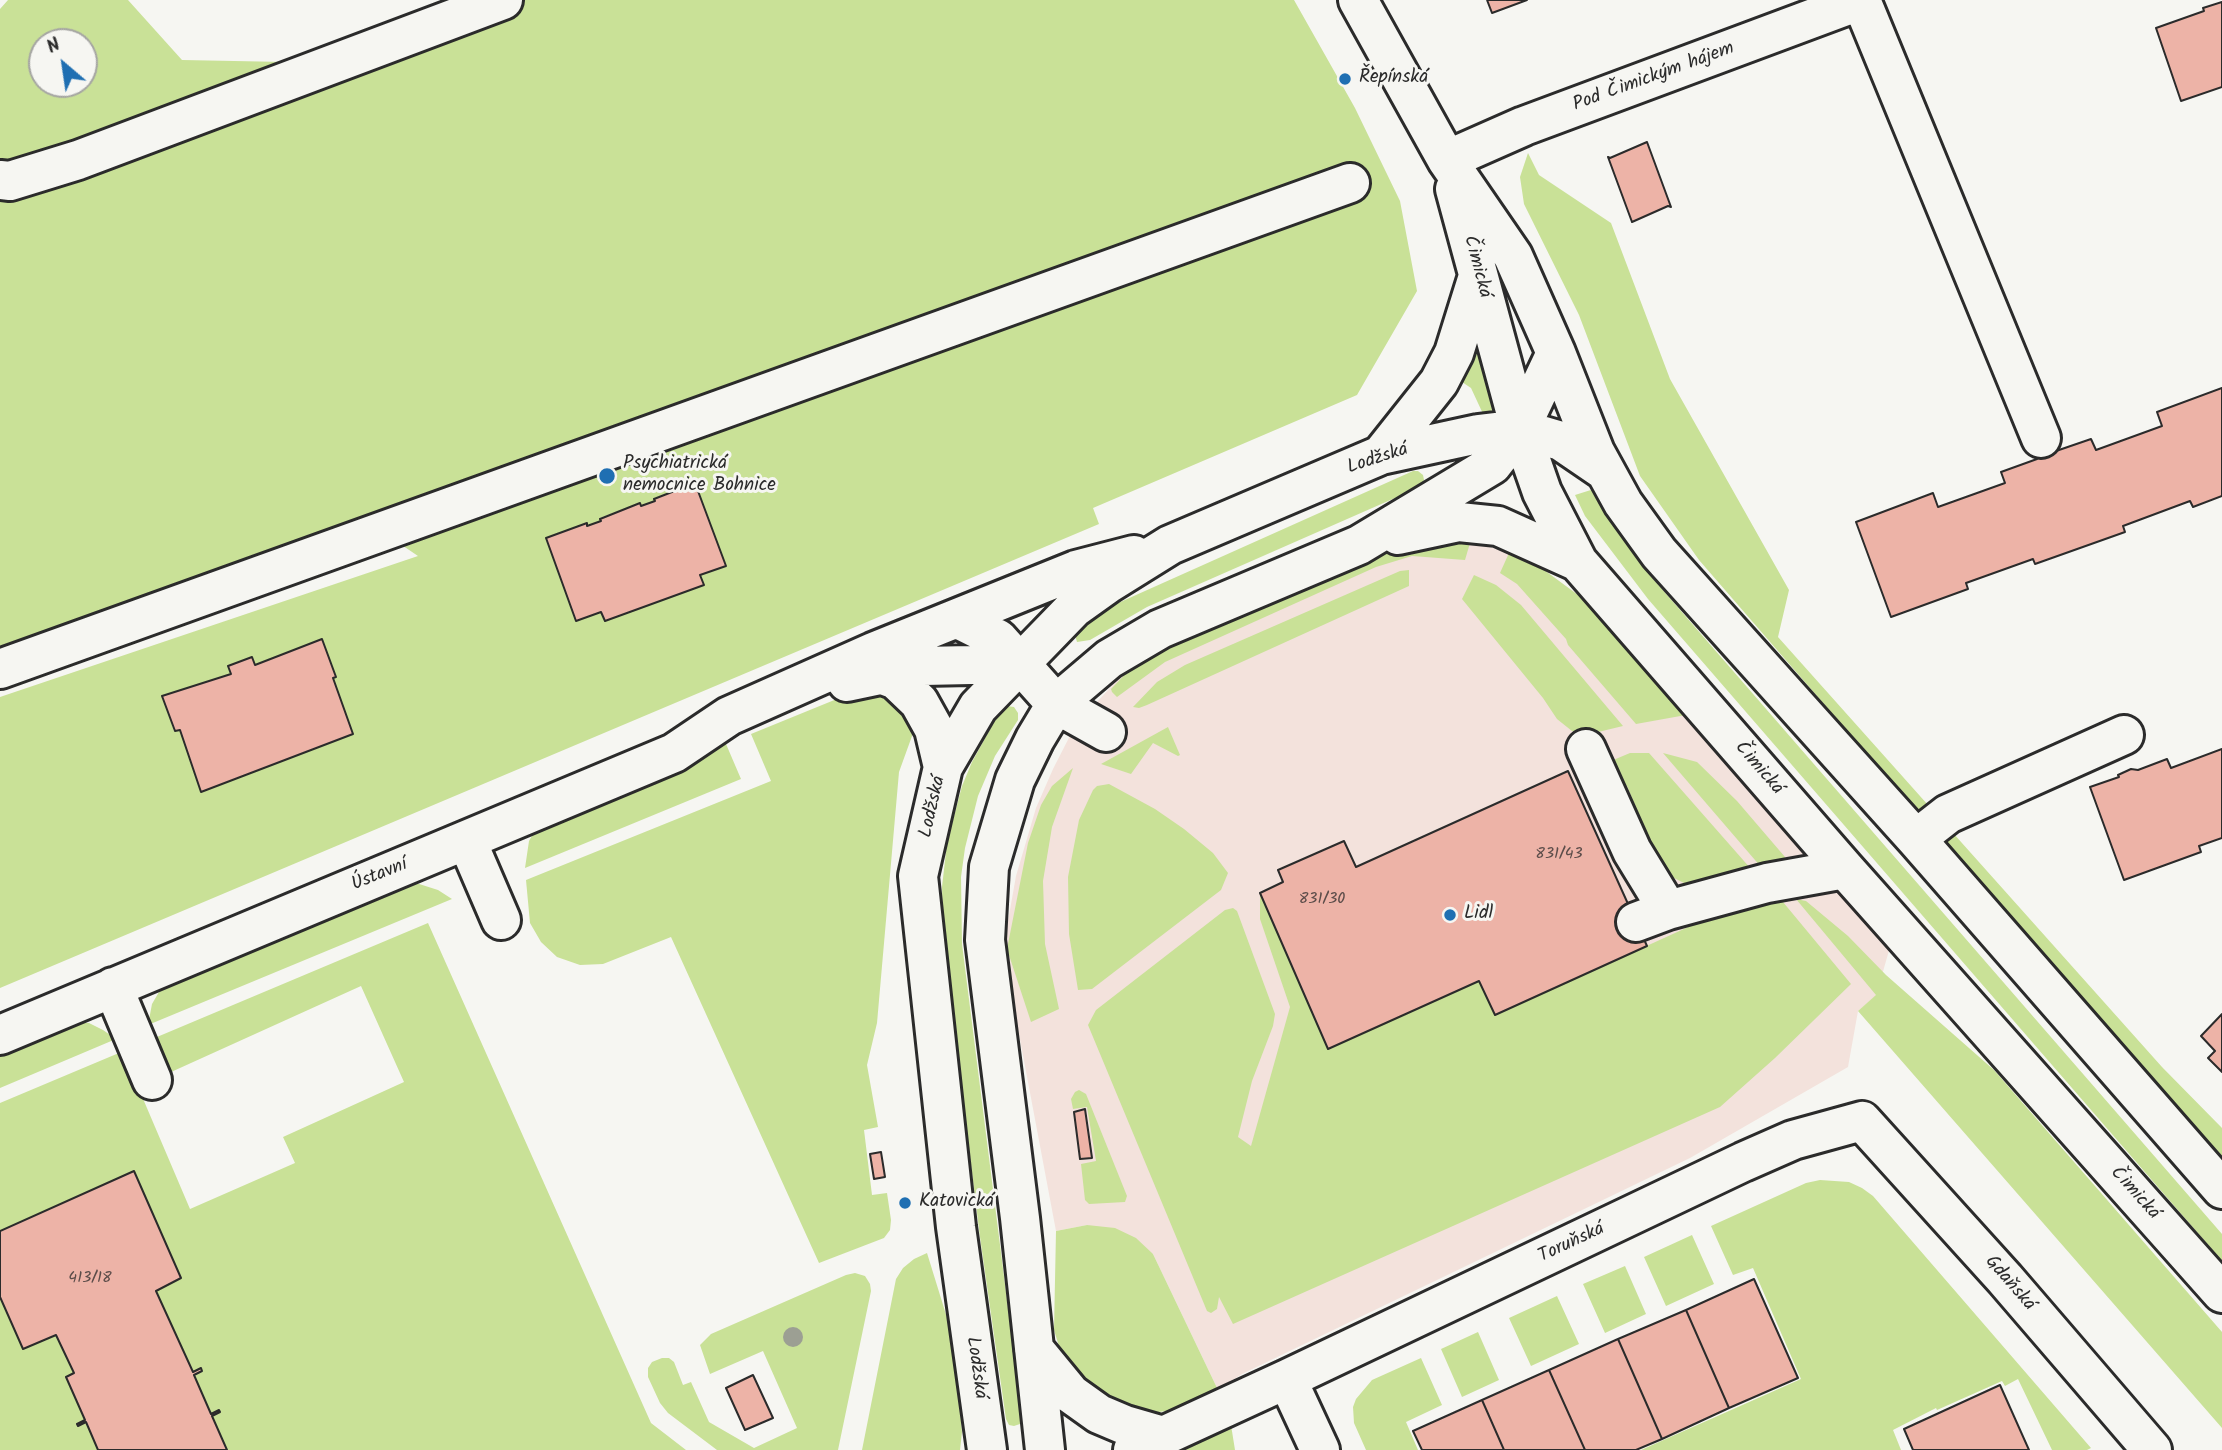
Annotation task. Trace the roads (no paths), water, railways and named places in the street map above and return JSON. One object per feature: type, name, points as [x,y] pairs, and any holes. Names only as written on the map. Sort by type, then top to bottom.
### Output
[{"type":"street","points":[[0,180],[10,181],[78,160],[503,0]]},
{"type":"street","name":"Čimická","points":[[1358,0],[1447,159],[1513,256],[1605,471],[1623,503],[1658,553],[1916,839],[2222,1189]]},
{"type":"street","points":[[1862,0],[2041,438]]},
{"type":"street","name":"Pod Čimickým hájem","points":[[1447,159],[1535,122],[1862,0]]},
{"type":"street","name":"Čimická","points":[[1447,159],[1520,429],[1542,492],[1578,562],[1845,869],[2222,1293]]},
{"type":"street","points":[[0,669],[1350,183]]},
{"type":"street","points":[[1381,455],[1439,382],[1454,353],[1478,276]]},
{"type":"street","points":[[1045,1450],[985,940],[989,867],[1016,780],[1035,739],[1056,704],[1109,659],[1160,629],[1359,545],[1492,465],[1520,429],[1556,353]]},
{"type":"street","name":"Lodžská","points":[[987,1450],[956,1227],[918,876],[943,767],[978,707],[1074,608],[1109,583],[1170,545],[1381,455],[1478,434],[1520,429],[1561,441],[1605,471]]},
{"type":"street","points":[[1359,545],[1459,522],[1498,526],[1578,562]]},
{"type":"street","points":[[754,704],[873,652],[1076,570],[1170,545]]},
{"type":"street","points":[[958,619],[998,639],[1056,704],[1106,732]]},
{"type":"street","points":[[754,704],[923,666],[1018,664]]},
{"type":"street","points":[[880,674],[896,680],[919,702],[934,729],[943,767]]},
{"type":"street","name":"Ústavní","points":[[0,1035],[674,752],[729,716],[754,704]]},
{"type":"street","points":[[1916,839],[1948,814],[2124,735]]},
{"type":"street","points":[[1586,748],[1632,851],[1652,916],[1768,883],[1845,869]]},
{"type":"street","points":[[467,841],[501,920]]},
{"type":"street","points":[[113,987],[152,1080]]},
{"type":"street","name":"Toruňská","points":[[1148,1443],[1742,1162],[1793,1140],[1861,1121]]},
{"type":"street","name":"Gdaňská","points":[[1861,1121],[2005,1279],[2152,1450]]},
{"type":"street","points":[[1034,1349],[1071,1394],[1099,1414],[1125,1425],[1148,1443]]},
{"type":"street","points":[[1287,1379],[1320,1450]]},
{"type":"place","name":"Řepínská","points":[[1345,79]]},
{"type":"place","name":"Psychiatrická nemocnice Bohnice","points":[[607,476]]},
{"type":"place","name":"Lidl","points":[[1450,915]]},
{"type":"place","name":"Katovická","points":[[905,1203]]}]
